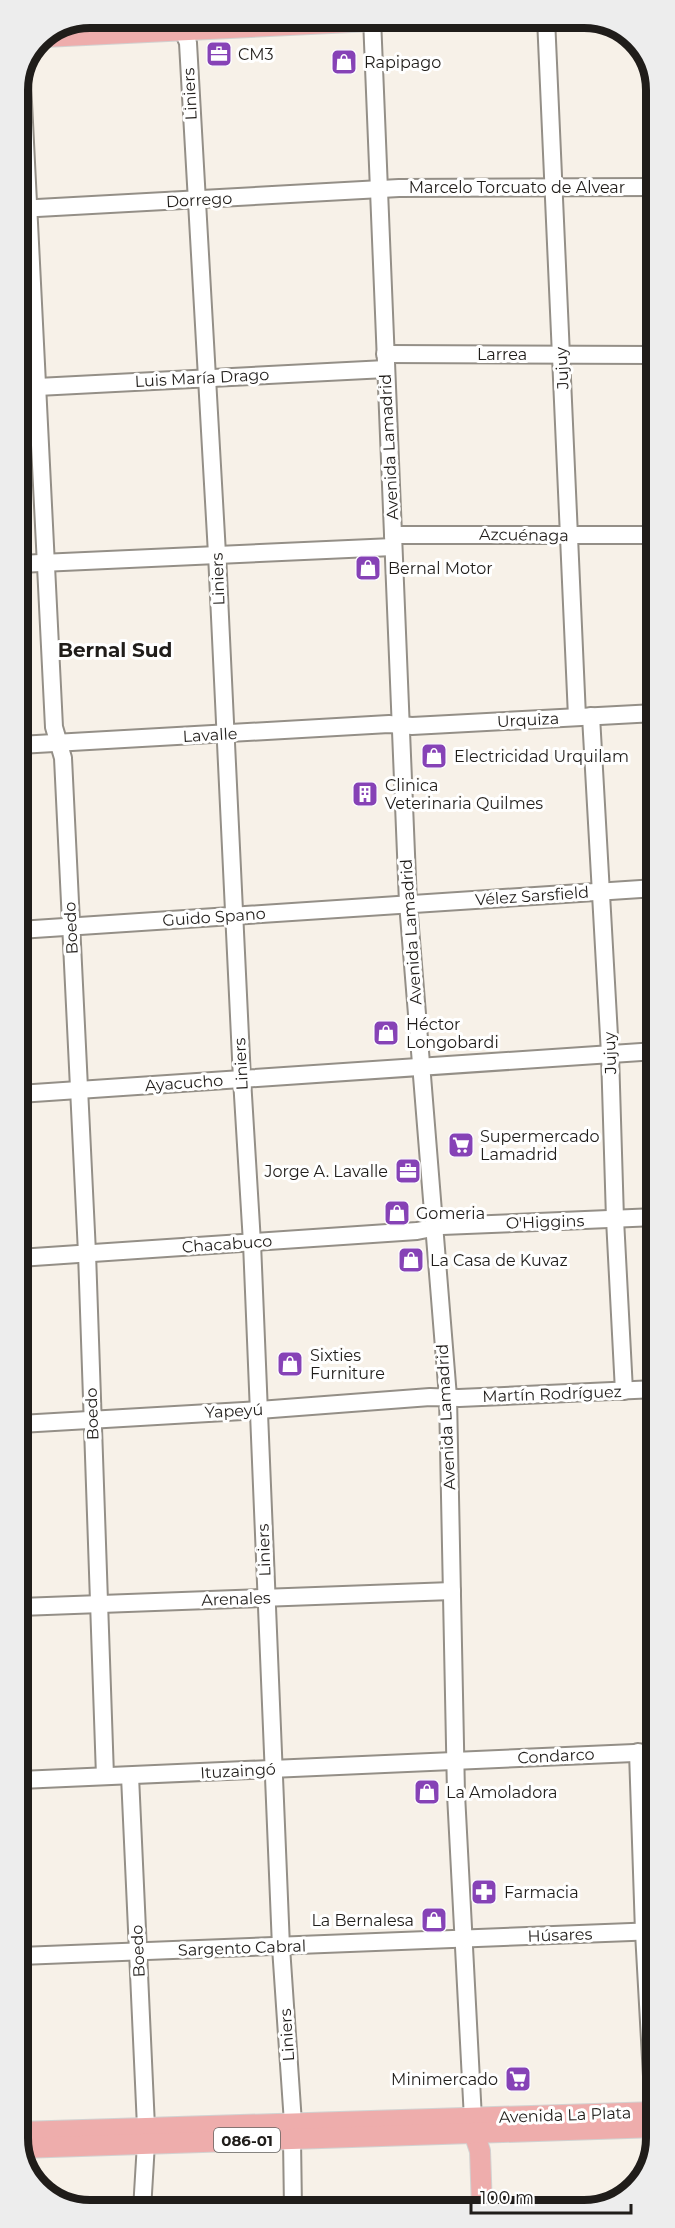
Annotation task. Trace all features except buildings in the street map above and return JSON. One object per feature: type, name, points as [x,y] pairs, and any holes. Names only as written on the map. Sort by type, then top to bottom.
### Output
[{"type":"main road","points":[[63,35],[136,28]]},
{"type":"main road","name":"Avenida La Plata","points":[[474,2126],[646,2124]]},
{"type":"main road","name":"086-01","points":[[28,2132],[146,2135],[474,2126]]},
{"type":"main road","name":"Avenida Lamadrid","points":[[471,2200],[470,2150],[474,2126]]},
{"type":"main road","name":"Avenida Lamadrid","points":[[474,2126],[480,2151],[482,2200]]},
{"type":"main road","name":"086-01","points":[[29,2147],[146,2135]]},
{"type":"street","name":"Liniers","points":[[182,28],[188,43],[217,554],[260,1410],[266,1598],[294,2199]]},
{"type":"street","name":"Avenida Lamadrid","points":[[372,29],[408,903],[448,1397],[455,1761],[474,2126]]},
{"type":"street","name":"Jujuy","points":[[546,29],[570,536],[601,891],[624,1391]]},
{"type":"street","name":"Marcelo Torcuato de Alvear","points":[[379,188],[646,187]]},
{"type":"street","name":"Dorrego","points":[[28,209],[379,188]]},
{"type":"street","name":"Boedo","points":[[28,260],[38,387],[54,727],[63,758],[87,1253],[105,1776]]},
{"type":"street","name":"Larrea","points":[[385,362],[561,355],[646,355]]},
{"type":"street","name":"Luis María Drago","points":[[28,388],[207,378],[385,362]]},
{"type":"street","name":"Azcuénaga","points":[[28,564],[217,554],[393,541],[646,535]]},
{"type":"street","name":"Urquiza","points":[[400,725],[646,713]]},
{"type":"street","name":"Lavalle","points":[[28,745],[400,725]]},
{"type":"street","name":"Vélez Sarsfield","points":[[408,903],[646,889]]},
{"type":"street","name":"Guido Spano","points":[[28,929],[408,903]]},
{"type":"street","name":"Ayacucho","points":[[28,1093],[421,1065],[646,1052]]},
{"type":"street","name":"O'Higgins","points":[[433,1227],[646,1218]]},
{"type":"street","name":"Chacabuco","points":[[28,1257],[417,1231],[433,1227]]},
{"type":"street","name":"Martín Rodríguez","points":[[448,1397],[646,1390]]},
{"type":"street","name":"Yapeyú","points":[[28,1423],[448,1397]]},
{"type":"street","name":"Arenales","points":[[28,1607],[452,1591]]},
{"type":"street","points":[[638,1752],[646,1871]]},
{"type":"street","name":"Condarco","points":[[455,1761],[646,1752]]},
{"type":"street","name":"Ituzaingó","points":[[28,1780],[455,1761]]},
{"type":"street","name":"Boedo","points":[[130,1776],[146,2135],[143,2199]]},
{"type":"street","name":"Húsares","points":[[464,1939],[646,1931]]},
{"type":"street","name":"Sargento Cabral","points":[[28,1956],[464,1939]]},
{"type":"place","name":"CM3","points":[[219,54]]},
{"type":"place","name":"Rapipago","points":[[344,62]]},
{"type":"place","name":"Bernal Motor","points":[[368,568]]},
{"type":"place","name":"Electricidad Urquilam","points":[[434,756]]},
{"type":"place","name":"Clinica Veterinaria Quilmes","points":[[365,794]]},
{"type":"place","name":"Héctor Longobardi","points":[[386,1033]]},
{"type":"place","name":"Supermercado Lamadrid","points":[[461,1145]]},
{"type":"place","name":"Jorge A. Lavalle","points":[[408,1171]]},
{"type":"place","name":"Gomeria","points":[[397,1213]]},
{"type":"place","name":"La Casa de Kuvaz","points":[[411,1260]]},
{"type":"place","name":"Sixties Furniture","points":[[290,1364]]},
{"type":"place","name":"La Amoladora","points":[[427,1792]]},
{"type":"place","name":"Farmacia","points":[[484,1892]]},
{"type":"place","name":"La Bernalesa","points":[[434,1920]]},
{"type":"place","name":"Minimercado","points":[[518,2079]]},
{"type":"district","name":"Bernal Sud","points":[[115,650]]}]
